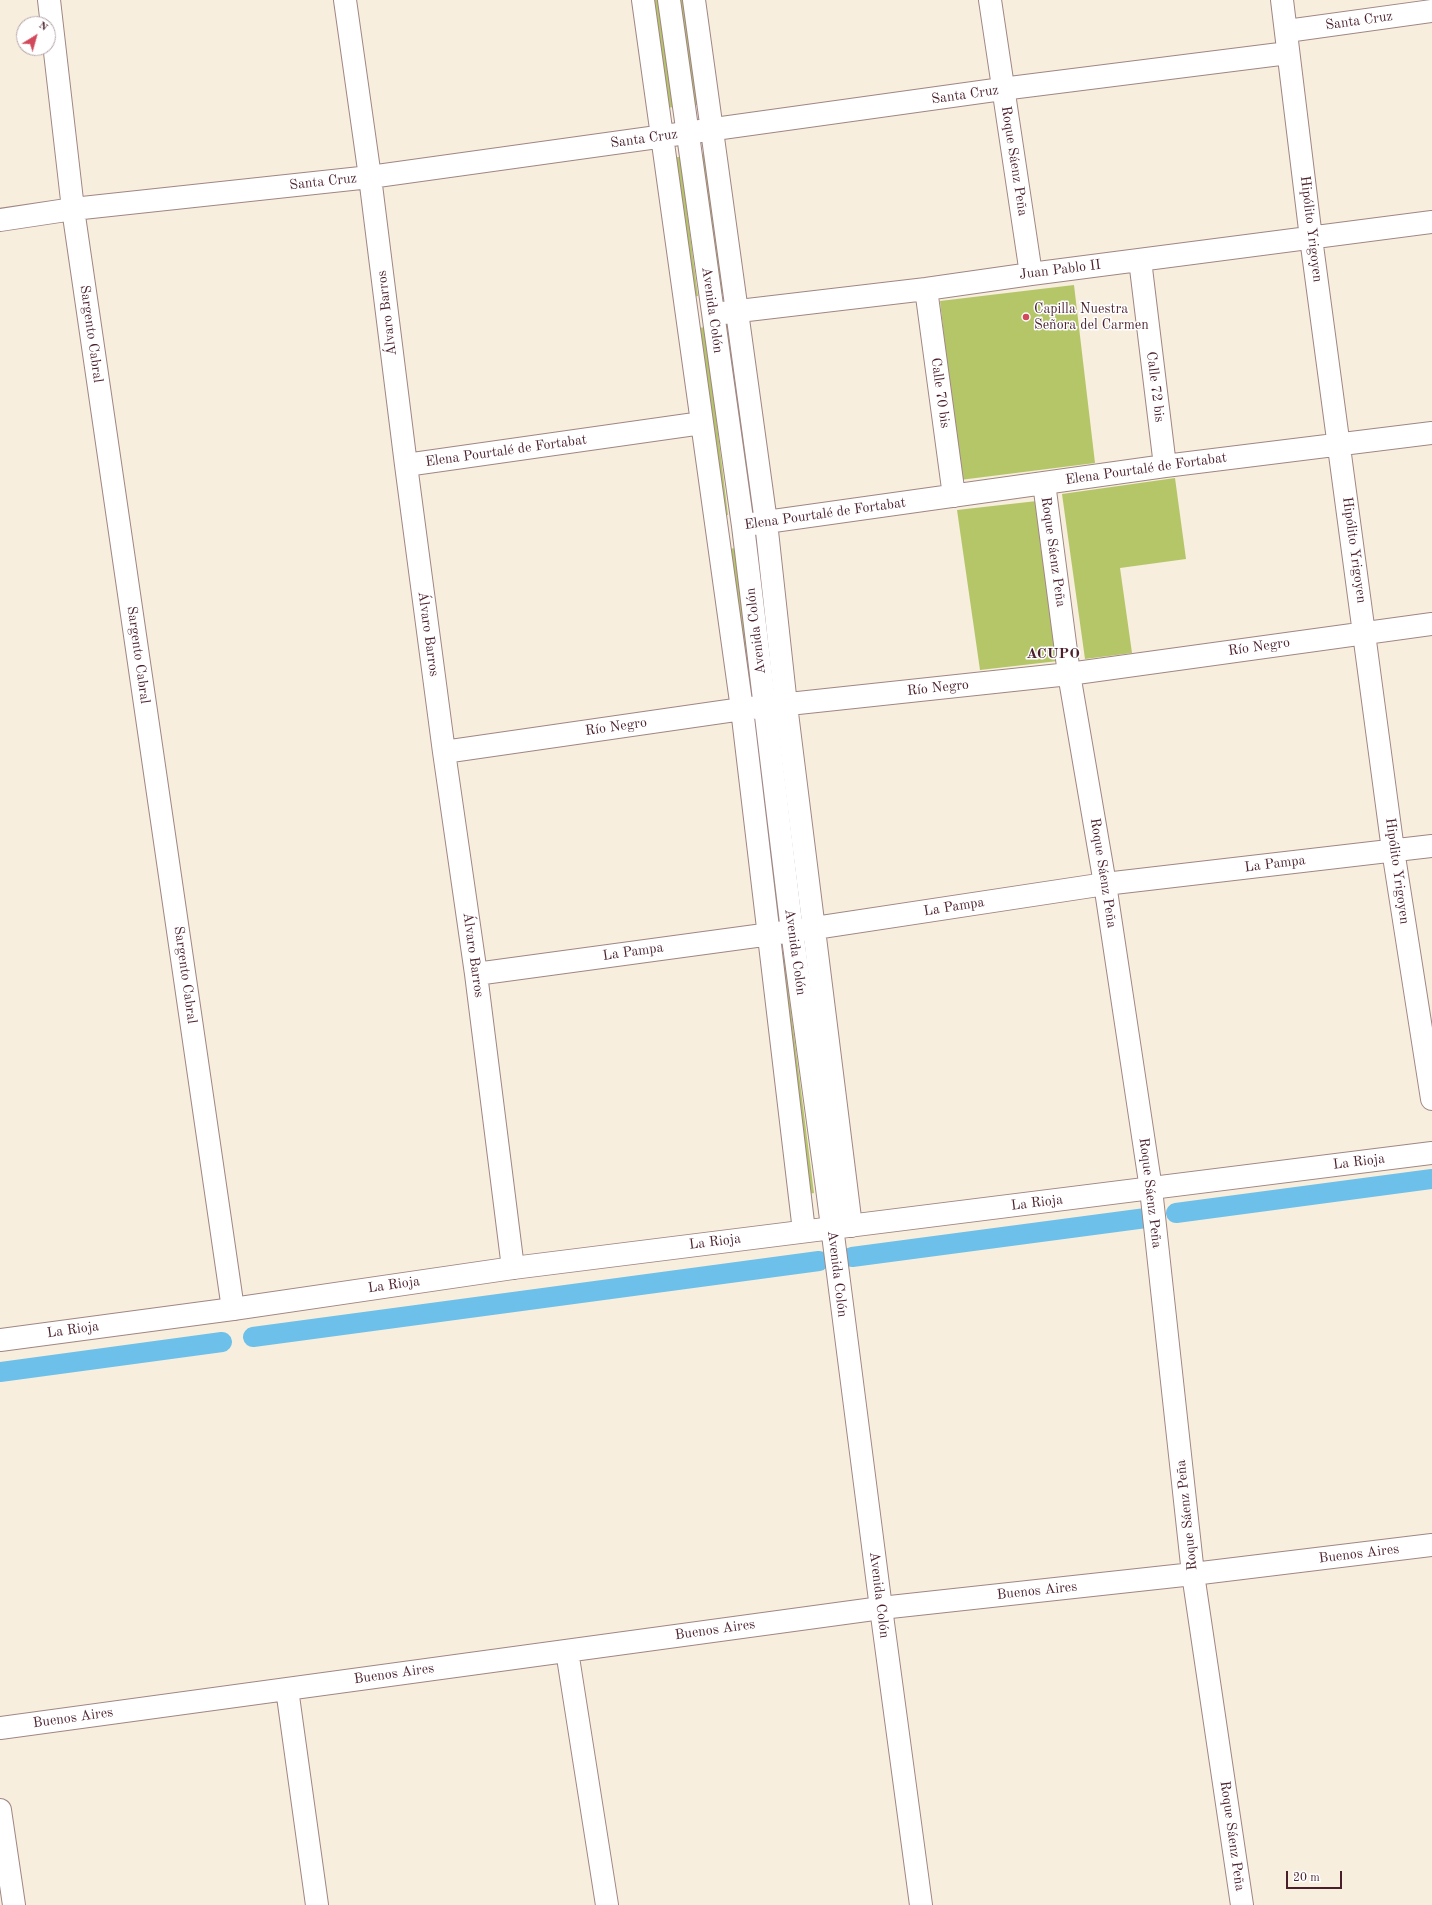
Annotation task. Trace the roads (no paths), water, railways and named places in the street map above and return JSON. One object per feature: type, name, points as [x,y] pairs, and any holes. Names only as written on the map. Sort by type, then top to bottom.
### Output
[{"type":"street","name":"Sargento Cabral","points":[[49,0],[73,209],[233,1309]]},
{"type":"street","name":"Álvaro Barros","points":[[345,0],[370,177],[444,752],[476,974],[513,1268]]},
{"type":"street","name":"Avenida Colón","points":[[643,0],[742,709],[804,1231]]},
{"type":"street","name":"Avenida Colón","points":[[669,0],[743,526],[792,931],[828,1188],[841,1227]]},
{"type":"street","name":"Avenida Colón","points":[[694,0],[766,522],[786,705],[815,928],[841,1227],[880,1608],[921,1905]]},
{"type":"street","name":"Roque Sáenz Peña","points":[[990,0],[1002,89],[1031,274]]},
{"type":"street","name":"Hipólito Yrigoyen","points":[[1282,0],[1311,238],[1394,850],[1432,1099]]},
{"type":"street","name":"Santa Cruz","points":[[1286,31],[1432,11]]},
{"type":"street","name":"Santa Cruz","points":[[0,220],[73,209],[370,177],[1002,89],[1288,52]]},
{"type":"street","name":"Juan Pablo II","points":[[688,317],[926,289],[1432,222]]},
{"type":"street","name":"Calle 72 bis","points":[[1140,260],[1165,466]]},
{"type":"street","name":"Calle 70 bis","points":[[926,289],[954,496]]},
{"type":"street","name":"Elena Pourtalé de Fortabat","points":[[406,465],[702,423]]},
{"type":"street","name":"Elena Pourtalé de Fortabat","points":[[717,528],[743,526],[1165,466],[1432,433]]},
{"type":"street","name":"Roque Sáenz Peña","points":[[1044,483],[1069,674],[1105,884],[1151,1189],[1193,1574],[1242,1905]]},
{"type":"street","name":"Río Negro","points":[[444,752],[742,709],[1069,674],[1365,632],[1432,624]]},
{"type":"street","name":"La Pampa","points":[[476,974],[769,933],[815,928],[1105,884],[1432,846]]},
{"type":"street","name":"La Rioja","points":[[0,1340],[233,1309],[513,1268],[1432,1153]]},
{"type":"street","name":"Buenos Aires","points":[[0,1728],[880,1608],[1193,1574],[1432,1545]]},
{"type":"street","points":[[567,1651],[607,1905]]},
{"type":"street","points":[[287,1689],[317,1905]]},
{"type":"street","points":[[0,1810],[14,1905]]},
{"type":"waterway","points":[[1176,1213],[1432,1179]]},
{"type":"waterway","points":[[852,1257],[1146,1218]]},
{"type":"waterway","points":[[253,1337],[819,1261]]},
{"type":"waterway","points":[[0,1372],[222,1342]]},
{"type":"place","name":"Capilla Nuestra Señora del Carmen","points":[[1026,317]]},
{"type":"district","name":"ACUPO","points":[[1053,654]]}]
